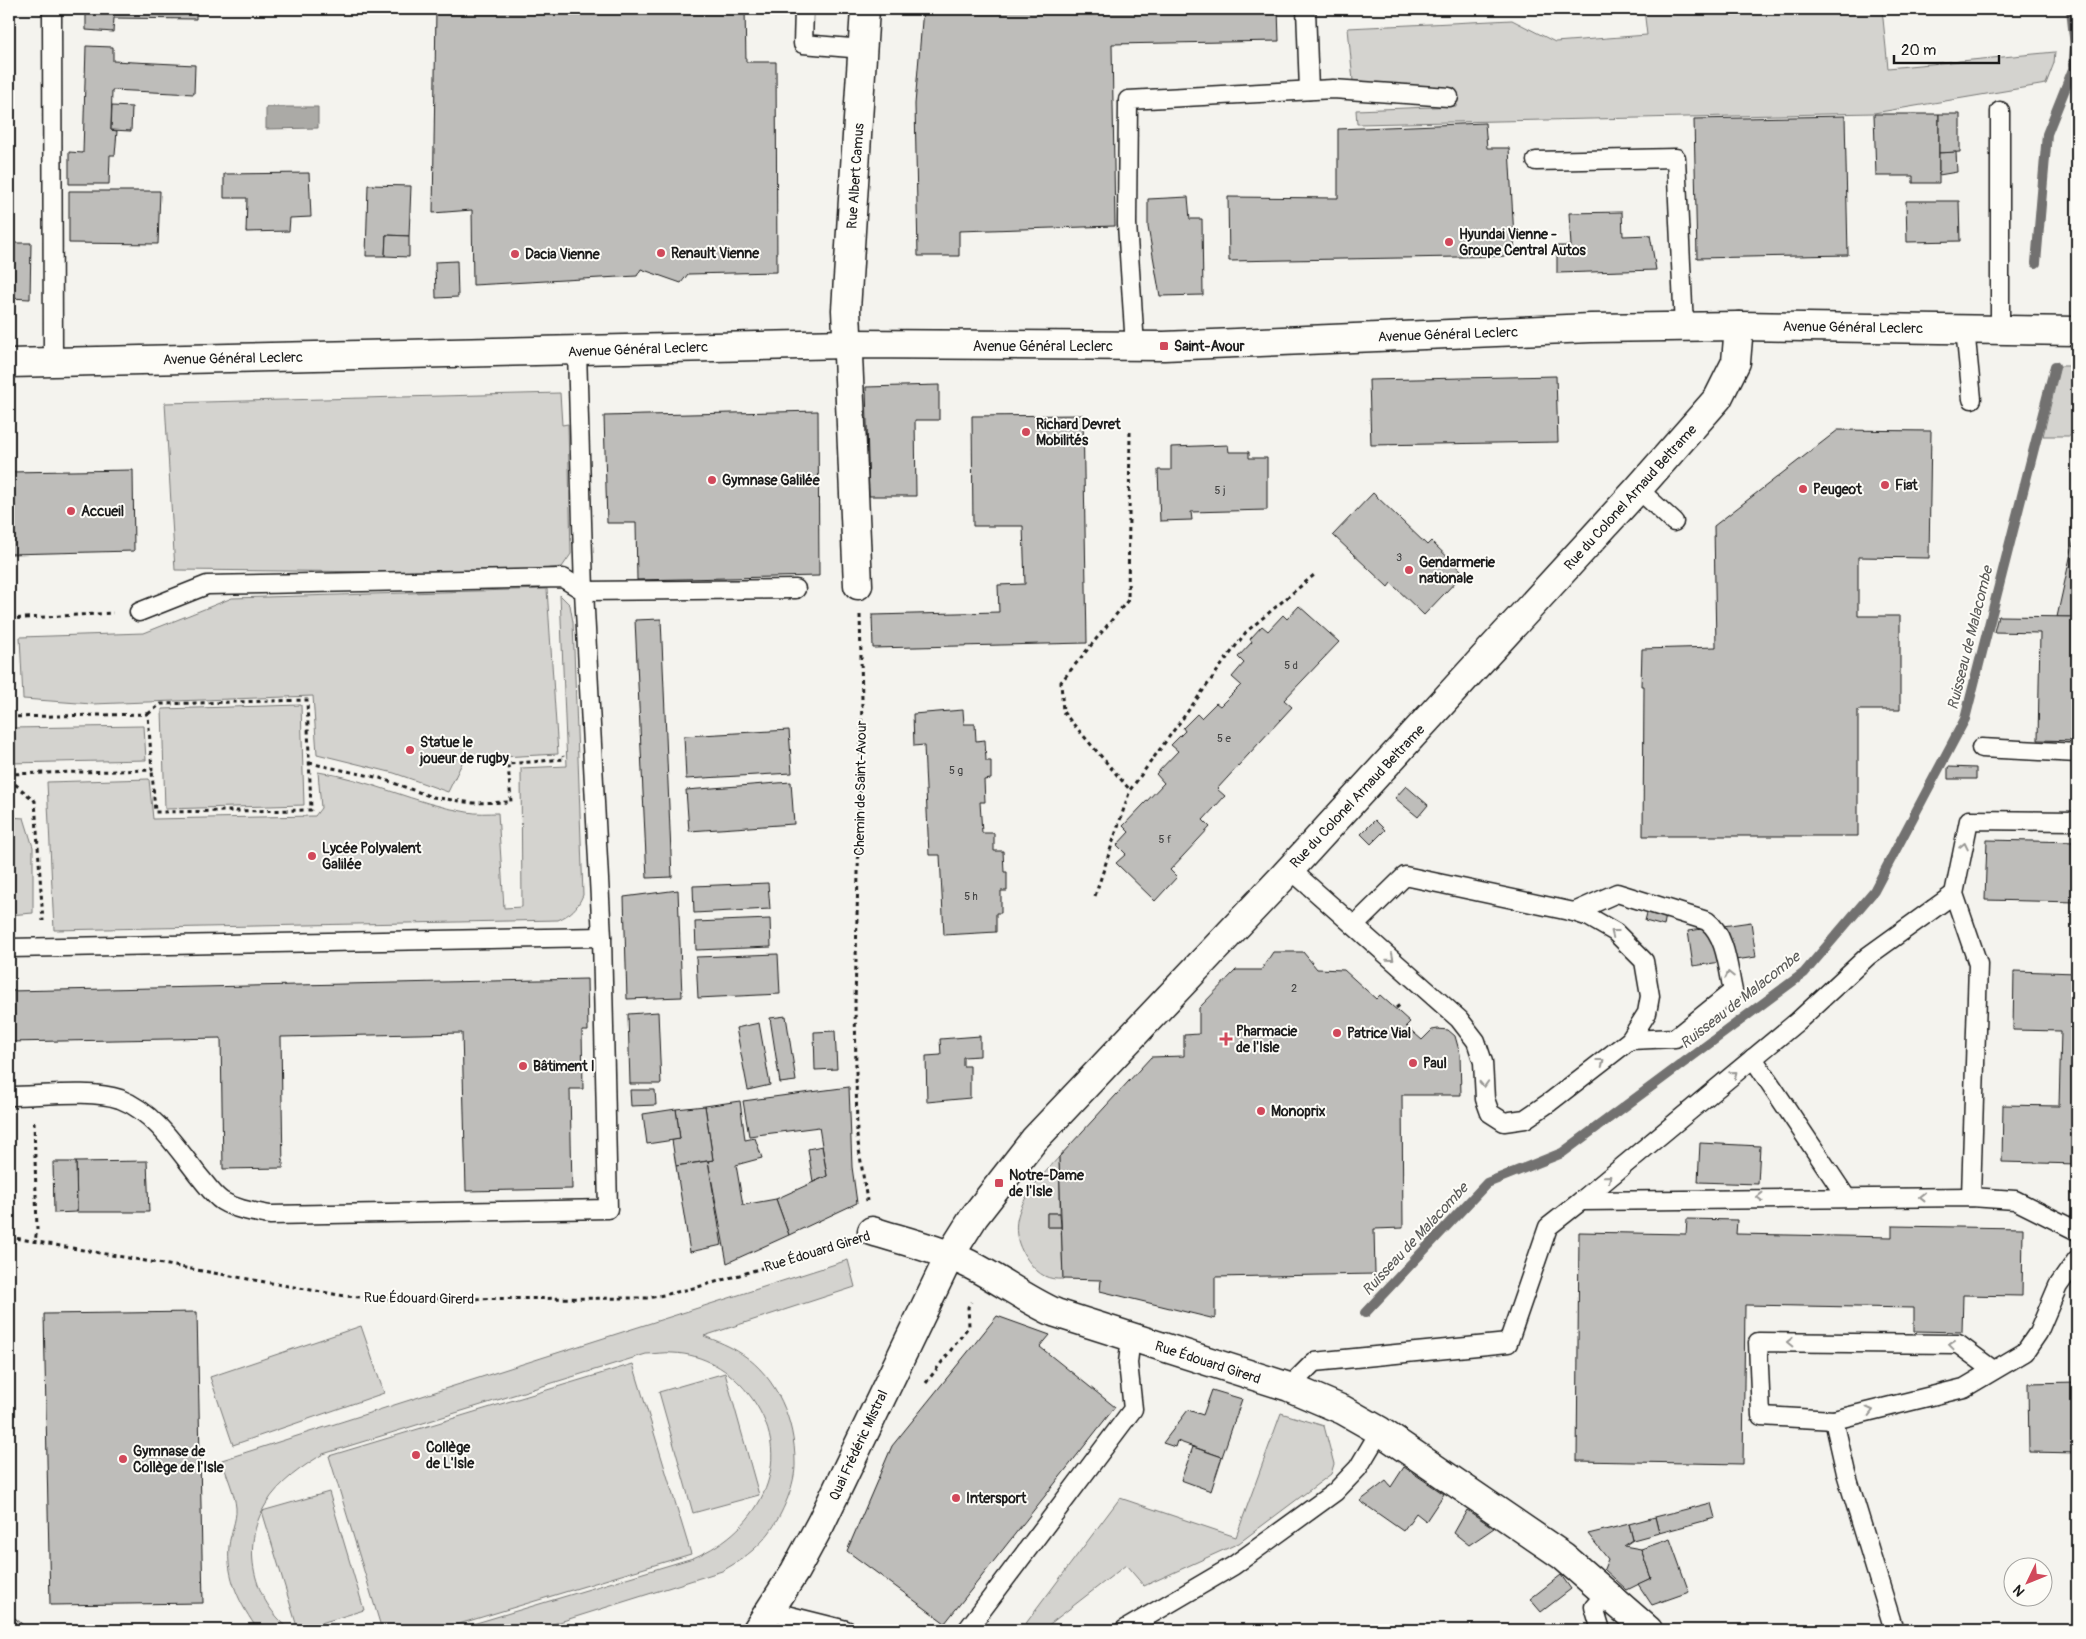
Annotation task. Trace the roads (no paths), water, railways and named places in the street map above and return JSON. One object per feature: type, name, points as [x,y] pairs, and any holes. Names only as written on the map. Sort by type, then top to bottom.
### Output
[{"type":"street","name":"Rue Albert Camus","points":[[847,344],[846,310],[865,9]]},
{"type":"street","name":"Avenue Général Leclerc","points":[[9,363],[847,344],[1135,346],[1739,326],[2077,331]]},
{"type":"street","name":"Rue du Colonel Arnaud Beltrame","points":[[950,1256],[979,1210],[1034,1140],[1290,869],[1638,489],[1718,398],[1736,362],[1739,326]]},
{"type":"street","points":[[847,344],[858,585]]},
{"type":"street","name":"Rue Édouard Girerd","points":[[872,1231],[950,1256],[987,1274],[1033,1303],[1056,1313],[1289,1387],[1343,1410],[1380,1431],[1563,1556],[1648,1630]]},
{"type":"street","name":"Quai Frédéric Mistral","points":[[763,1621],[821,1523],[950,1256]]},
{"type":"lane","points":[[52,9],[53,362]]},
{"type":"lane","points":[[804,9],[803,44],[863,49]]},
{"type":"lane","points":[[1306,9],[1309,90]]},
{"type":"lane","points":[[1135,346],[1127,224],[1128,100],[1333,89],[1449,97]]},
{"type":"lane","points":[[2000,111],[2000,329]]},
{"type":"lane","points":[[1536,161],[1676,158],[1684,327]]},
{"type":"lane","points":[[1965,329],[1972,399]]},
{"type":"lane","points":[[9,1096],[100,1095],[120,1100],[140,1110],[162,1130],[209,1189],[222,1201],[244,1210],[270,1215],[608,1209],[602,937],[584,591],[577,351]]},
{"type":"lane","points":[[1638,489],[1674,522]]},
{"type":"lane","points":[[139,612],[207,585],[563,578],[584,591],[796,589]]},
{"type":"lane","points":[[1981,748],[2077,753]]},
{"type":"lane","points":[[1971,1197],[1978,964],[1954,894],[1969,820],[2077,821]]},
{"type":"lane","points":[[1290,869],[1354,926],[1459,1019],[1476,1041],[1483,1062],[1485,1099],[1490,1113],[1504,1122],[1525,1119],[1630,1040],[1646,1013],[1650,996],[1644,962],[1615,932],[1589,917],[1574,912],[1405,876],[1354,926]]},
{"type":"lane","points":[[1574,912],[1617,893],[1707,921],[1715,927],[1724,952],[1733,991],[1675,1038],[1630,1040]]},
{"type":"lane","points":[[1289,1387],[1314,1362],[1508,1343],[1548,1227],[1798,1021],[1868,956],[1954,894]]},
{"type":"lane","points":[[9,948],[602,937]]},
{"type":"lane","points":[[1753,1058],[1846,1197]]},
{"type":"lane","points":[[1581,1201],[1971,1197],[2015,1200],[2077,1231]]},
{"type":"lane","points":[[1992,1370],[1958,1344],[1758,1342],[1761,1416],[1834,1420],[1964,1388],[2025,1352],[2038,1332],[2058,1286],[2077,1259]]},
{"type":"lane","points":[[967,1630],[1133,1409],[1128,1363],[1131,1337]]},
{"type":"lane","points":[[1834,1420],[1846,1473],[1894,1630]]},
{"type":"lane","points":[[1124,1630],[1233,1566],[1335,1492],[1358,1468],[1380,1431]]},
{"type":"lane","points":[[1601,1630],[1594,1607],[1606,1594]]},
{"type":"lane","points":[[763,1621],[846,1630]]},
{"type":"waterway","name":"Ruisseau de Malacombe","points":[[2036,263],[2047,134],[2073,69],[2075,47],[2071,9]]},
{"type":"waterway","name":"Ruisseau de Malacombe","points":[[1365,1313],[1487,1183],[1562,1153],[1804,973],[1874,891],[1965,719],[2055,366]]},
{"type":"place","name":"Hyundai Vienne - Groupe Central Autos","points":[[1449,242]]},
{"type":"place","name":"Renault Vienne","points":[[661,253]]},
{"type":"place","name":"Dacia Vienne","points":[[515,254]]},
{"type":"place","name":"Saint-Avour","points":[[1164,346]]},
{"type":"place","name":"Richard Devret Mobilités","points":[[1026,432]]},
{"type":"place","name":"Gymnase Galilée","points":[[712,480]]},
{"type":"place","name":"Fiat","points":[[1885,485]]},
{"type":"place","name":"Peugeot","points":[[1803,489]]},
{"type":"place","name":"Accueil","points":[[71,511]]},
{"type":"place","name":"Gendarmerie nationale","points":[[1409,570]]},
{"type":"place","name":"Statue le joueur de rugby","points":[[410,750]]},
{"type":"place","name":"Lycée Polyvalent Galilée","points":[[312,856]]},
{"type":"place","name":"Patrice Vial","points":[[1337,1033]]},
{"type":"place","name":"Pharmacie de l'Isle","points":[[1226,1039]]},
{"type":"place","name":"Paul","points":[[1413,1063]]},
{"type":"place","name":"Bâtiment I","points":[[523,1066]]},
{"type":"place","name":"Monoprix","points":[[1261,1111]]},
{"type":"place","name":"Notre-Dame de l'Isle","points":[[999,1183]]},
{"type":"place","name":"Collège de L'Isle","points":[[416,1455]]},
{"type":"place","name":"Gymnase de Collège de l'Isle","points":[[123,1459]]},
{"type":"place","name":"Intersport","points":[[956,1498]]}]
